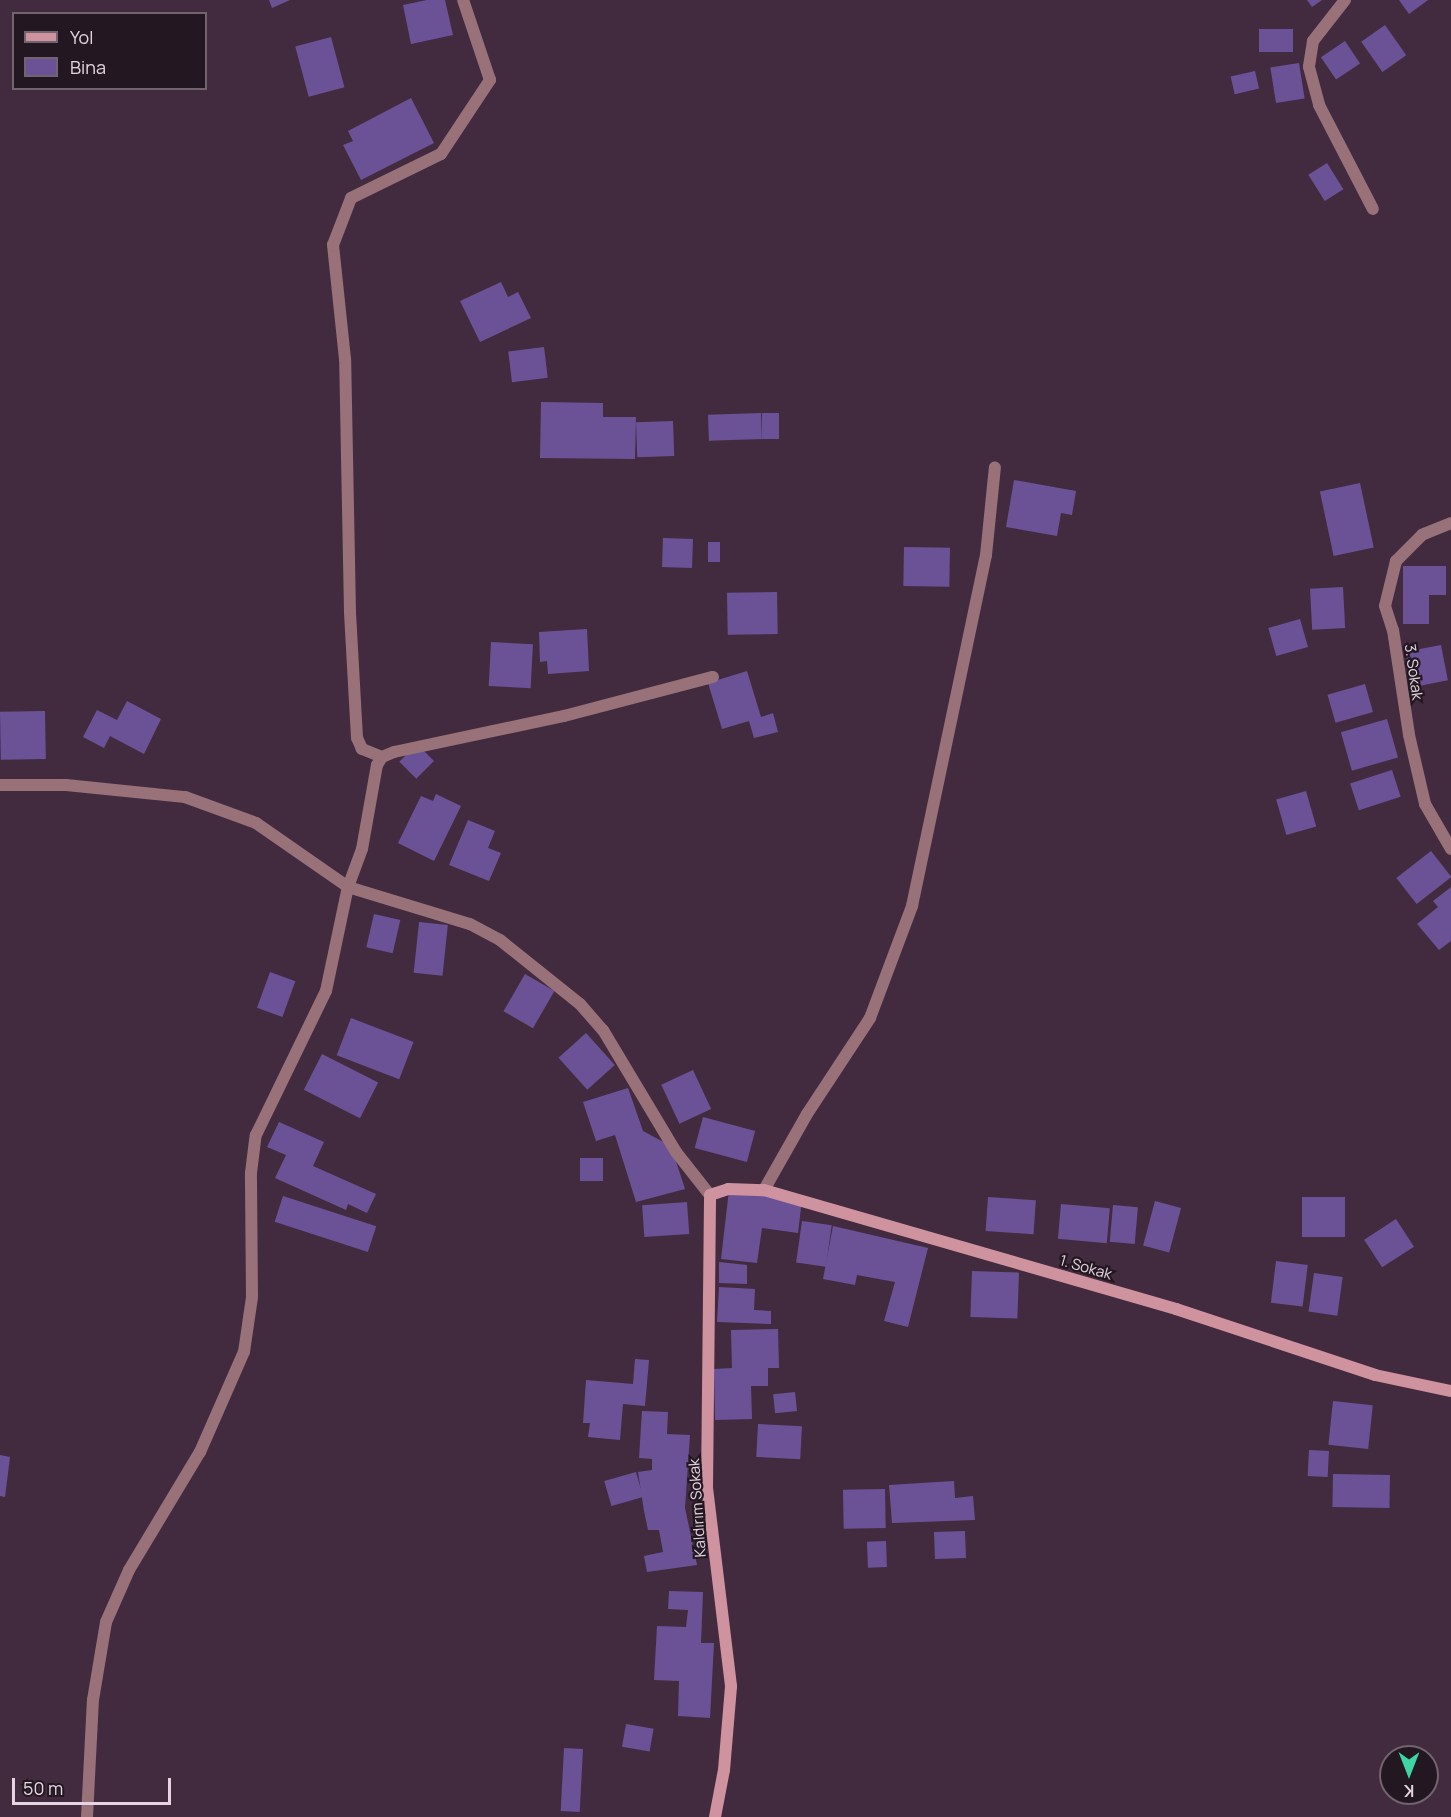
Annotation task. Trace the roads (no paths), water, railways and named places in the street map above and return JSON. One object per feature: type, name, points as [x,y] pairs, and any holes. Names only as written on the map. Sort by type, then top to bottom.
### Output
[{"type":"street","points":[[463,0],[490,80],[441,154],[351,198],[333,245],[345,359],[350,612],[357,738],[362,749],[382,757],[713,677]]},
{"type":"street","points":[[1346,0],[1313,41],[1309,67],[1319,105],[1373,209]]},
{"type":"street","points":[[764,1190],[807,1114],[870,1018],[912,906],[986,555],[995,467]]},
{"type":"street","name":"3. Sokak","points":[[1451,522],[1422,535],[1396,561],[1385,606],[1393,630],[1402,700],[1425,804],[1451,849]]},
{"type":"street","points":[[87,1817],[93,1701],[106,1622],[129,1570],[200,1452],[244,1352],[252,1297],[251,1173],[256,1135],[326,991],[348,887],[362,849],[374,779],[382,757]]},
{"type":"street","points":[[0,785],[66,785],[185,797],[256,822],[348,887],[470,924],[500,940],[548,977],[603,1030],[676,1152],[710,1195]]},
{"type":"street","name":"1. Sokak","points":[[710,1195],[728,1189],[764,1190],[1176,1309],[1375,1375],[1451,1391]]},
{"type":"street","name":"Kaldırım Sokak","points":[[710,1195],[707,1487],[731,1686],[724,1770],[715,1817]]}]
